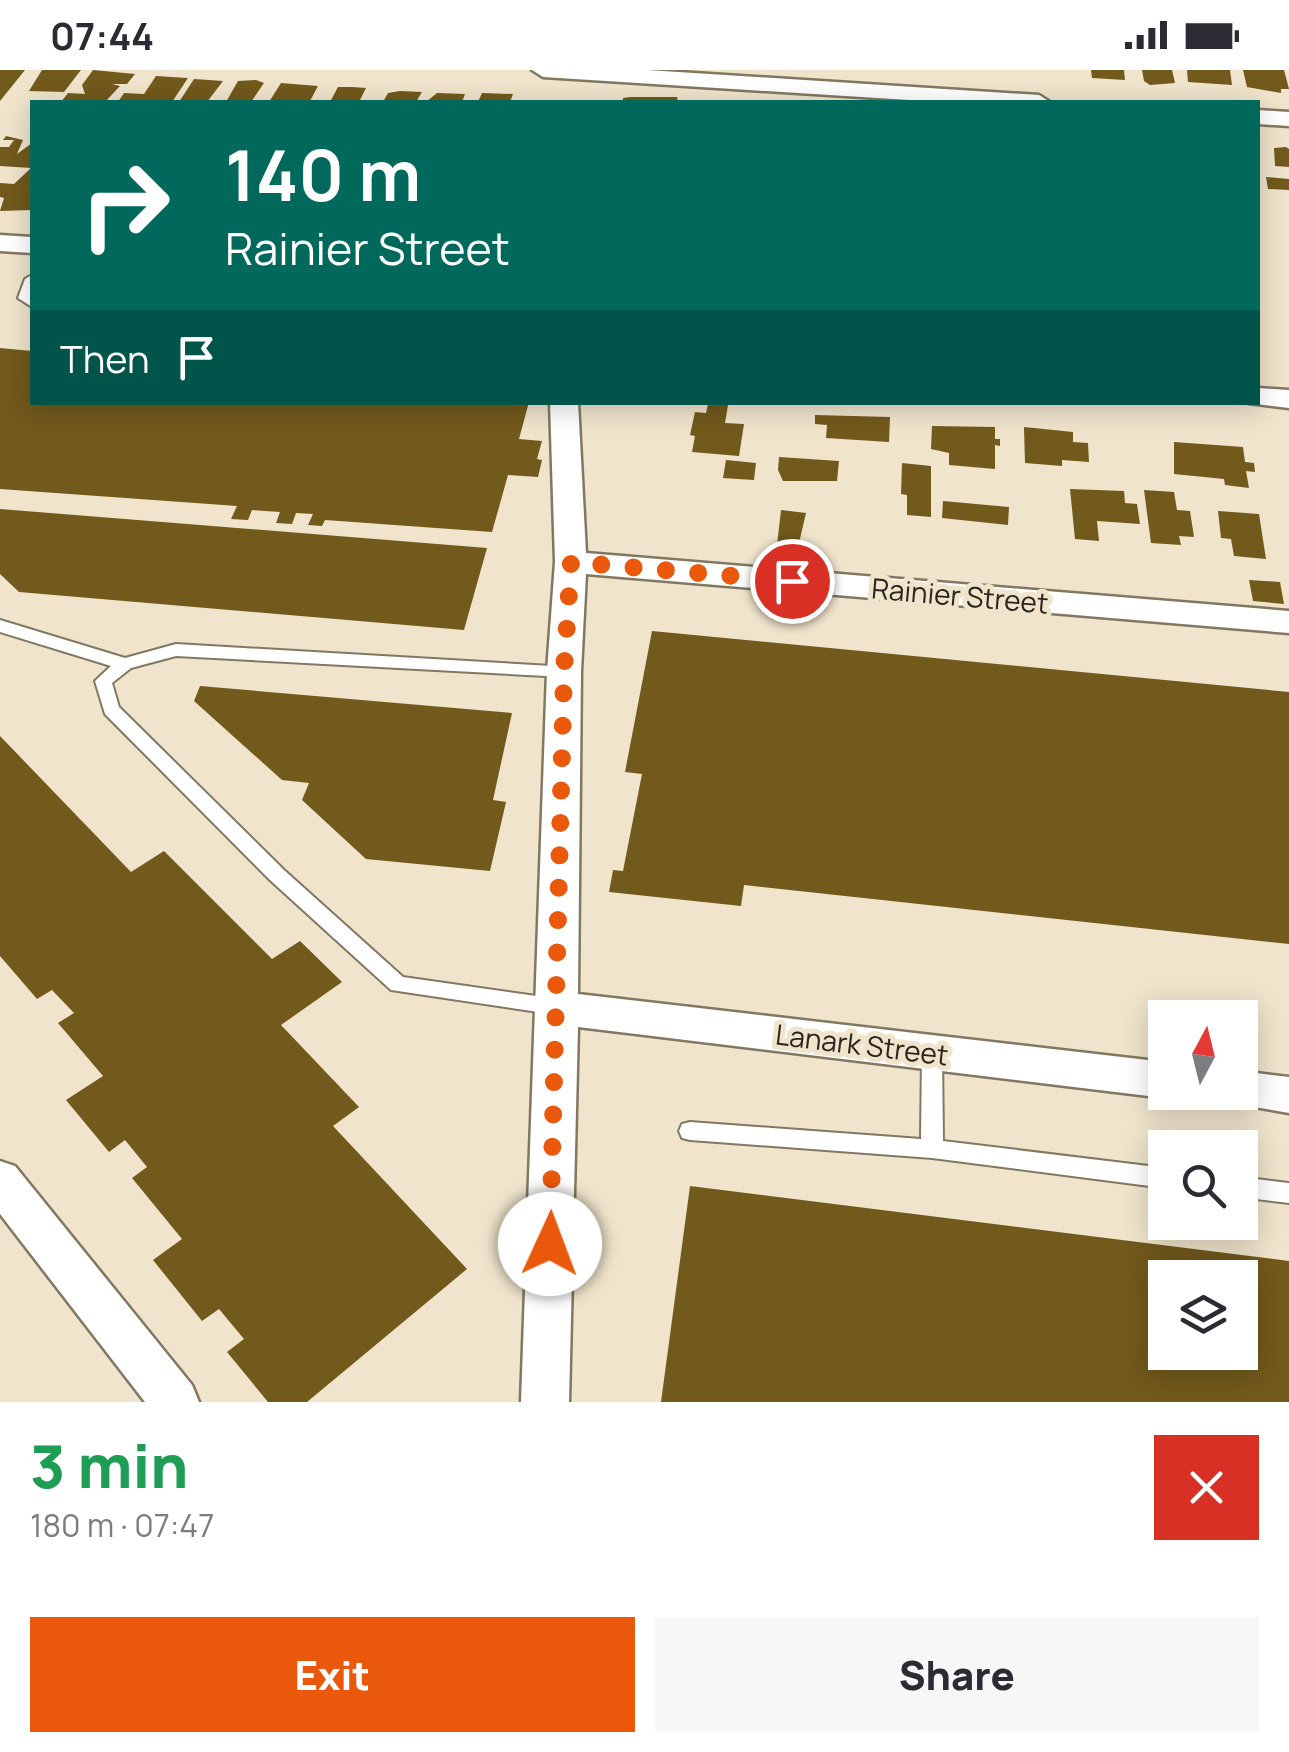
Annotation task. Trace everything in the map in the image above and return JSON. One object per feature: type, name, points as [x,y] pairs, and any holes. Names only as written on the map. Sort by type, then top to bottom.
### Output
[{"type":"street","points":[[543,70],[1009,100]]},
{"type":"street","points":[[561,70],[561,100]]},
{"type":"street","points":[[1260,117],[1289,119]]},
{"type":"street","points":[[0,243],[30,245]]},
{"type":"street","points":[[1260,397],[1289,399]]},
{"type":"street","points":[[544,1402],[558,1008],[564,671],[571,562],[564,405]]},
{"type":"street","name":"Rainier Street","points":[[571,562],[1289,622]]},
{"type":"street","name":"Lanark Street","points":[[558,1008],[1148,1078]]},
{"type":"street","points":[[1258,1091],[1289,1095]]},
{"type":"street","points":[[0,1180],[175,1402]]},
{"type":"lane","points":[[0,626],[125,664]]},
{"type":"lane","points":[[558,1008],[398,984],[277,874],[111,710],[103,681],[125,664],[176,650],[564,671]]},
{"type":"lane","points":[[932,1052],[932,1149]]},
{"type":"lane","points":[[690,1131],[932,1149],[1148,1176]]},
{"type":"lane","points":[[1258,1189],[1289,1193]]},
{"type":"building","points":[[0,70],[25,70],[0,101]]},
{"type":"building","points":[[42,70],[81,70],[64,92],[29,91]]},
{"type":"building","points":[[93,70],[135,74],[127,84],[112,84],[120,86],[107,100],[63,100],[68,93],[85,94],[82,85]]},
{"type":"building","points":[[1091,70],[1124,70],[1125,80],[1092,78]]},
{"type":"building","points":[[1142,70],[1172,70],[1175,83],[1150,85],[1144,81]]},
{"type":"building","points":[[1187,70],[1230,70],[1232,85],[1188,82]]},
{"type":"building","points":[[1243,70],[1284,70],[1289,89],[1281,89],[1281,93],[1247,87]]},
{"type":"building","points":[[156,76],[188,78],[173,100],[119,100],[124,93],[144,94]]},
{"type":"building","points":[[194,79],[223,81],[209,100],[180,100]]},
{"type":"building","points":[[238,81],[264,83],[252,100],[227,100]]},
{"type":"building","points":[[281,83],[318,86],[311,100],[270,100]]},
{"type":"building","points":[[338,87],[366,88],[360,100],[331,100]]},
{"type":"building","points":[[422,92],[417,100],[384,100],[388,93]]},
{"type":"building","points":[[437,93],[465,94],[463,100],[428,100]]},
{"type":"building","points":[[482,93],[513,94],[511,100],[479,100]]},
{"type":"building","points":[[677,97],[678,100],[623,100]]},
{"type":"building","points":[[6,136],[23,140],[17,154],[30,144],[30,168],[0,166],[0,147],[9,147],[14,140],[3,140]]},
{"type":"building","points":[[1286,147],[1289,167],[1275,166],[1274,148]]},
{"type":"building","points":[[30,169],[30,210],[0,211],[4,198],[0,197],[0,183],[14,184]]},
{"type":"building","points":[[1266,177],[1289,179],[1289,190],[1268,189]]},
{"type":"building","points":[[0,348],[30,351],[30,405],[528,405],[519,439],[542,441],[538,477],[508,475],[492,532],[325,520],[322,526],[308,525],[313,514],[296,513],[292,524],[276,523],[280,512],[252,510],[248,520],[231,519],[237,506],[0,489]]},
{"type":"building","points":[[708,405],[728,405],[725,423],[744,424],[739,456],[692,452],[695,436],[690,435],[695,412],[706,413]]},
{"type":"building","points":[[815,415],[890,417],[889,442],[826,438],[827,425],[815,424]]},
{"type":"building","points":[[932,426],[995,427],[995,439],[1000,439],[1000,446],[995,445],[995,469],[949,465],[949,453],[931,449]]},
{"type":"building","points":[[1024,427],[1073,432],[1073,442],[1088,443],[1089,462],[1062,460],[1062,466],[1025,463]]},
{"type":"building","points":[[1174,442],[1243,447],[1245,462],[1254,463],[1255,472],[1246,471],[1249,488],[1225,485],[1224,479],[1174,474]]},
{"type":"building","points":[[779,457],[839,461],[837,481],[783,481],[778,470]]},
{"type":"building","points":[[726,460],[756,463],[754,480],[723,478]]},
{"type":"building","points":[[902,463],[931,466],[931,517],[907,515],[907,495],[901,494]]},
{"type":"building","points":[[1070,489],[1124,491],[1125,503],[1137,504],[1140,524],[1097,521],[1099,541],[1075,539]]},
{"type":"building","points":[[1144,490],[1174,492],[1177,510],[1190,511],[1194,537],[1179,536],[1181,545],[1151,543]]},
{"type":"building","points":[[943,501],[1009,507],[1008,525],[942,518]]},
{"type":"building","points":[[0,509],[487,548],[464,630],[19,592],[0,574]]},
{"type":"building","points":[[781,510],[806,513],[796,556],[776,554]]},
{"type":"building","points":[[1218,511],[1259,514],[1266,559],[1234,556],[1231,539],[1221,538]]},
{"type":"building","points":[[1249,580],[1280,582],[1284,604],[1253,601]]},
{"type":"building","points":[[652,631],[1289,692],[1289,944],[744,885],[741,906],[609,892],[613,870],[623,871],[642,774],[625,772]]},
{"type":"building","points":[[200,686],[512,713],[493,800],[506,802],[490,871],[366,859],[302,800],[309,783],[282,780],[194,701]]},
{"type":"building","points":[[0,736],[131,872],[164,851],[272,959],[300,941],[342,982],[281,1025],[359,1107],[333,1126],[467,1269],[307,1402],[268,1402],[227,1352],[244,1339],[219,1309],[202,1321],[153,1260],[182,1239],[132,1178],[147,1167],[125,1140],[109,1152],[66,1100],[103,1076],[58,1023],[74,1013],[52,990],[37,999],[0,956]]},
{"type":"building","points":[[690,1186],[1289,1261],[1289,1402],[661,1402]]},
{"type":"route","points":[[550,1244],[564,671],[571,562],[792,581]]}]
